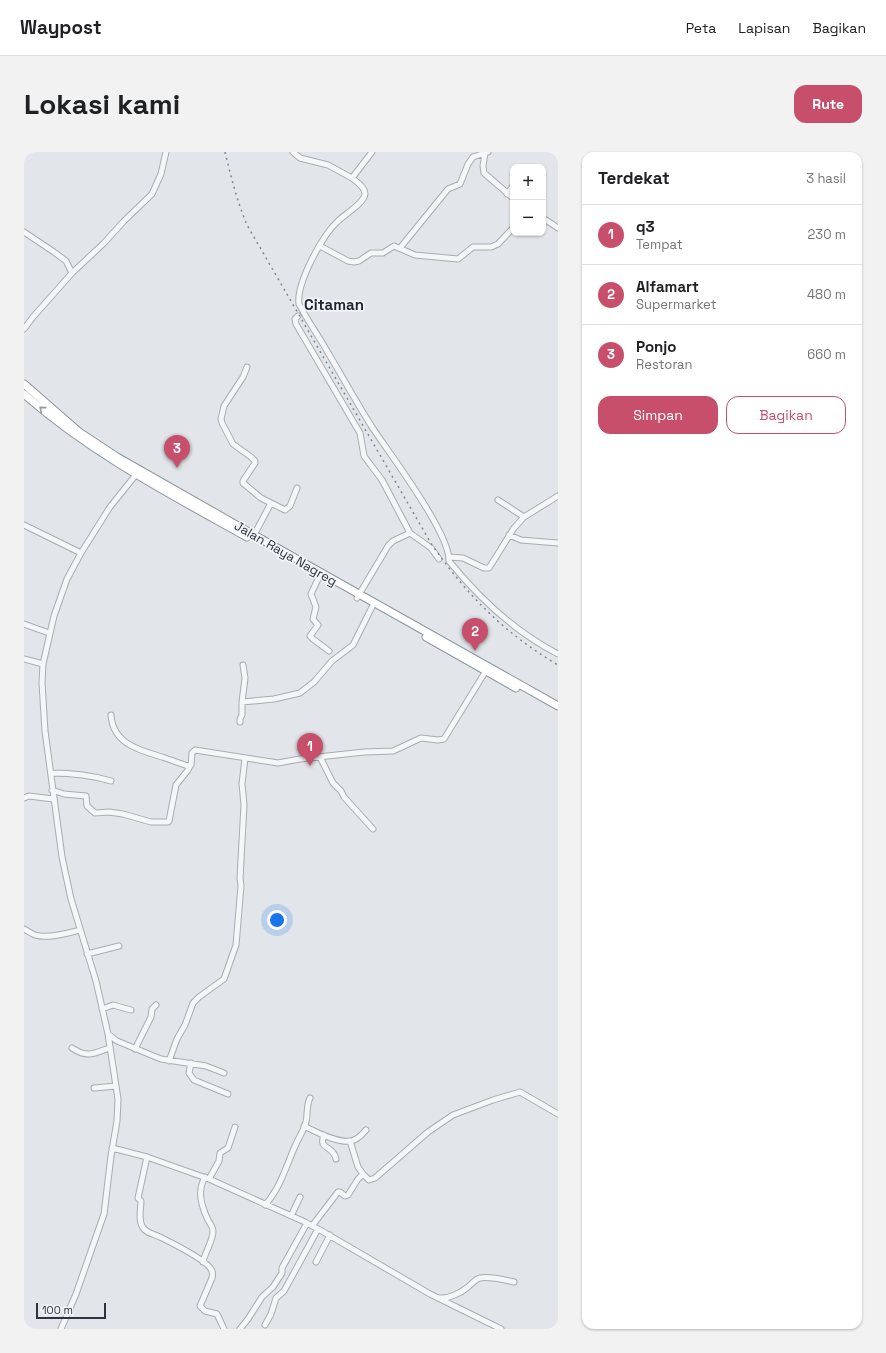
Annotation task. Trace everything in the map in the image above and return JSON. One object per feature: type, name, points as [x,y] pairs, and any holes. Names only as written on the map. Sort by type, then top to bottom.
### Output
[{"type":"highway","name":"Jalan Raya Nagreg","points":[[24,384],[79,432],[138,472],[254,535],[487,669],[558,712]]},
{"type":"highway","name":"Jalan Raya Nagreg","points":[[24,394],[77,437],[318,577],[358,596],[372,607],[558,706]]},
{"type":"street","points":[[24,329],[72,273],[152,194],[161,174],[166,152]]},
{"type":"street","points":[[293,152],[300,158],[328,165],[352,178],[363,188],[365,194],[364,198],[354,208],[336,222],[319,247],[306,272],[299,298],[301,312],[372,427],[428,513],[442,538],[449,561],[469,586],[495,610],[531,638],[558,654]]},
{"type":"street","points":[[352,178],[372,152]]},
{"type":"street","points":[[400,248],[448,189],[460,184],[468,164],[473,157],[486,153],[483,166],[484,174],[510,196]]},
{"type":"street","points":[[507,194],[510,190]]},
{"type":"street","points":[[546,220],[558,228]]},
{"type":"street","points":[[319,247],[348,261],[354,262],[359,261],[371,253],[383,252],[393,246],[415,255],[458,259],[473,247],[491,247],[498,244],[510,231]]},
{"type":"street","points":[[24,232],[66,261],[72,273]]},
{"type":"street","points":[[301,312],[295,319],[296,324],[357,428],[360,434],[364,456],[382,480],[410,533],[431,548],[439,559]]},
{"type":"street","points":[[247,367],[243,377],[224,406],[221,422],[233,444],[252,457],[255,461],[243,484],[271,504],[284,510],[288,509],[293,501],[297,488]]},
{"type":"street","points":[[61,1329],[76,1294],[104,1214],[117,1112],[116,1086],[108,1034],[96,981],[80,930],[64,869],[53,799],[44,720],[42,683],[43,664],[63,587],[81,553],[110,507],[138,472]]},
{"type":"street","points":[[449,557],[463,558],[484,568],[489,568],[509,535],[524,517],[558,496]]},
{"type":"street","points":[[498,500],[524,517]]},
{"type":"street","points":[[254,535],[271,504]]},
{"type":"street","points":[[24,525],[81,553]]},
{"type":"street","points":[[358,596],[388,546],[393,541],[410,533]]},
{"type":"street","points":[[509,535],[521,540],[558,543]]},
{"type":"street","points":[[318,577],[311,594],[316,607],[313,619],[318,624],[310,636],[329,651]]},
{"type":"street","points":[[242,702],[274,699],[300,693],[314,682],[330,663],[352,645],[372,607]]},
{"type":"street","points":[[24,624],[50,633]]},
{"type":"street","points":[[24,659],[43,664]]},
{"type":"street","points":[[240,722],[245,678],[243,665]]},
{"type":"street","points":[[52,790],[64,794],[86,796],[86,805],[95,813],[110,812],[124,814],[151,822],[167,823],[169,821],[176,785],[188,770],[194,750],[278,763],[364,752],[393,751],[421,738],[438,740],[444,739],[487,669]]},
{"type":"street","points":[[111,715],[113,728],[123,740],[141,752],[190,766]]},
{"type":"street","points":[[320,757],[333,783],[341,791],[344,798],[373,829]]},
{"type":"street","points":[[169,1061],[177,1039],[185,1025],[193,1002],[198,997],[223,981],[236,944],[241,886],[240,878],[244,805],[242,784],[245,758]]},
{"type":"street","points":[[51,773],[85,775],[112,780]]},
{"type":"street","points":[[24,797],[29,796],[53,799]]},
{"type":"street","points":[[24,929],[37,936],[64,934],[80,930]]},
{"type":"street","points":[[88,954],[119,946]]},
{"type":"street","points":[[102,1008],[113,1005],[131,1010]]},
{"type":"street","points":[[135,1049],[151,1017],[152,1009],[156,1005]]},
{"type":"street","points":[[108,1034],[114,1040],[169,1061],[206,1066],[224,1073]]},
{"type":"street","points":[[72,1048],[84,1055],[109,1048]]},
{"type":"street","points":[[191,1063],[189,1074],[194,1080],[228,1094]]},
{"type":"street","points":[[94,1088],[116,1086]]},
{"type":"street","points":[[350,1141],[358,1167],[369,1180],[375,1178],[428,1132],[453,1114],[518,1092],[558,1114]]},
{"type":"street","points":[[265,1205],[278,1189],[304,1126],[307,1117],[307,1106],[310,1098]]},
{"type":"street","points":[[304,1126],[342,1141],[356,1139],[366,1130]]},
{"type":"street","points":[[204,1262],[205,1254],[213,1232],[207,1219],[200,1196],[200,1190],[218,1161],[220,1153],[228,1148],[235,1127]]},
{"type":"street","points":[[324,1135],[322,1141],[323,1144],[331,1150],[336,1159]]},
{"type":"street","points":[[112,1148],[147,1157],[207,1178],[291,1216],[330,1235],[438,1298],[501,1329]]},
{"type":"street","points":[[147,1157],[138,1198],[141,1201],[140,1220],[142,1225],[147,1232],[161,1238],[204,1262],[210,1267],[213,1273],[200,1306],[205,1311],[217,1314],[224,1329]]},
{"type":"street","points":[[240,1329],[262,1297],[271,1289],[282,1273],[282,1268],[310,1225],[335,1198],[338,1192],[345,1196],[348,1195],[358,1179],[364,1174]]},
{"type":"street","points":[[291,1216],[300,1197]]},
{"type":"street","points":[[265,1325],[271,1314],[276,1298],[284,1291],[318,1229]]},
{"type":"street","points":[[316,1262],[330,1235]]},
{"type":"street","points":[[438,1298],[444,1298],[460,1292],[467,1288],[476,1279],[481,1277],[514,1282]]},
{"type":"railway","points":[[225,152],[237,198],[247,225],[432,545],[459,581],[488,612],[521,640],[558,665]]},
{"type":"place","name":"Ponjo","points":[[177,468]]},
{"type":"place","name":"Alfamart","points":[[475,651]]},
{"type":"place","name":"q3","points":[[310,766]]},
{"type":"district","name":"Citaman","points":[[334,305]]}]
